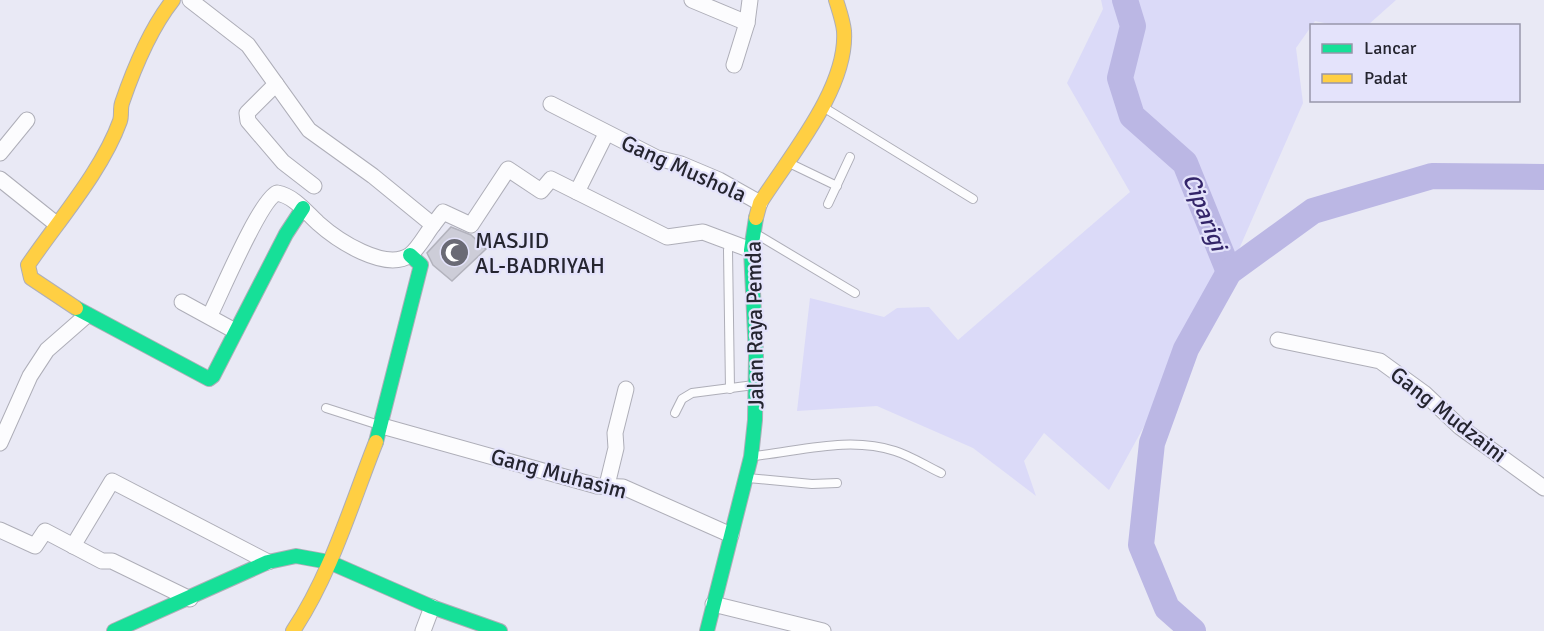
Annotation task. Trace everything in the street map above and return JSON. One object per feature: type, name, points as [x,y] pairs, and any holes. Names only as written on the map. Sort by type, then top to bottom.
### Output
[{"type":"street","points":[[174,0],[162,14],[132,75],[121,107],[121,119],[102,158],[55,223],[28,265],[28,273],[40,285],[87,315],[209,379],[213,376],[286,234],[303,208]]},
{"type":"street","points":[[190,0],[248,45],[309,130],[373,176],[433,225]]},
{"type":"street","points":[[692,0],[747,23]]},
{"type":"street","points":[[734,65],[747,23],[750,0]]},
{"type":"street","name":"Jalan Raya Pemda","points":[[707,631],[748,478],[751,457],[756,385],[752,231],[760,203],[822,106],[835,80],[842,52],[844,31],[836,0]]},
{"type":"street","points":[[276,84],[248,113],[248,121],[282,162],[314,186]]},
{"type":"street","name":"Gang Mushola","points":[[551,104],[606,134],[657,158],[681,164],[719,180],[760,203]]},
{"type":"street","points":[[0,153],[27,120]]},
{"type":"street","name":"Gang Mushola","points":[[577,192],[606,134]]},
{"type":"street","points":[[211,313],[261,211],[272,195],[283,194],[303,208],[319,224],[368,254],[394,261],[410,255],[444,212],[471,225],[508,169],[541,191],[551,179],[667,237],[703,232],[751,254]]},
{"type":"street","points":[[0,179],[55,223]]},
{"type":"street","points":[[728,250],[751,254]]},
{"type":"street","points":[[293,631],[309,607],[329,562],[382,426],[421,265],[410,255]]},
{"type":"street","points":[[182,302],[236,331]]},
{"type":"street","points":[[0,443],[30,376],[46,350],[87,315]]},
{"type":"street","name":"Gang Mudzaini","points":[[1278,340],[1380,361],[1424,393],[1460,426],[1544,488]]},
{"type":"street","points":[[607,485],[616,448],[615,433],[626,389]]},
{"type":"street","name":"Gang Muhasim","points":[[382,426],[597,486],[622,487],[731,535]]},
{"type":"street","points":[[73,546],[112,481],[268,562]]},
{"type":"street","points":[[0,530],[35,546],[45,531],[102,561],[112,561],[190,598]]},
{"type":"street","points":[[114,631],[268,562],[296,556],[329,562],[432,607],[500,631]]},
{"type":"street","points":[[713,604],[823,631]]},
{"type":"street","points":[[423,631],[432,607]]},
{"type":"lane","points":[[822,106],[973,199]]},
{"type":"lane","points":[[828,204],[850,157]]},
{"type":"lane","points":[[786,161],[837,186]]},
{"type":"lane","points":[[752,231],[855,293]]},
{"type":"lane","points":[[728,250],[730,389]]},
{"type":"lane","points":[[675,413],[682,399],[692,393],[756,385]]},
{"type":"lane","points":[[326,408],[382,426]]},
{"type":"lane","points":[[751,457],[825,446],[861,445],[896,451],[941,473]]},
{"type":"lane","points":[[748,478],[812,484],[837,483]]},
{"type":"shaded area","points":[[1101,0],[1396,0],[1369,24],[1328,24],[1315,21],[1310,24],[1310,28],[1296,48],[1303,103],[1229,272],[1109,490],[1044,433],[1024,461],[1036,496],[973,448],[877,406],[797,411],[810,298],[884,317],[897,308],[929,307],[958,340],[1130,192],[1067,83],[1103,9]]},
{"type":"building","name":"MASJID AL-BADRIYAH","points":[[451,227],[471,235],[486,249],[452,281],[433,265],[427,253]]},
{"type":"waterway","name":"Ciparigi","points":[[1125,0],[1133,26],[1120,78],[1132,116],[1185,163],[1229,272]]},
{"type":"waterway","points":[[1193,631],[1167,608],[1141,545],[1152,443],[1186,349],[1229,272],[1313,211],[1432,176],[1544,177]]},
{"type":"traffic: fast","points":[[76,308],[209,379],[213,376],[286,234],[303,208]]},
{"type":"traffic: fast","points":[[707,631],[751,457],[755,420],[756,355],[751,250],[756,218]]},
{"type":"traffic: fast","points":[[376,442],[421,265],[410,255]]},
{"type":"traffic: fast","points":[[114,631],[268,562],[296,556],[329,562],[432,607],[500,631]]},
{"type":"traffic: slow","points":[[76,308],[31,278],[28,265],[91,177],[112,140],[120,121],[122,103],[137,63],[157,23],[173,0]]},
{"type":"traffic: slow","points":[[756,218],[760,203],[814,121],[837,75],[843,53],[844,31],[836,0]]},
{"type":"traffic: slow","points":[[293,631],[329,563],[376,442]]},
{"type":"place","name":"MASJID AL-BADRIYAH","points":[[454,253]]}]
